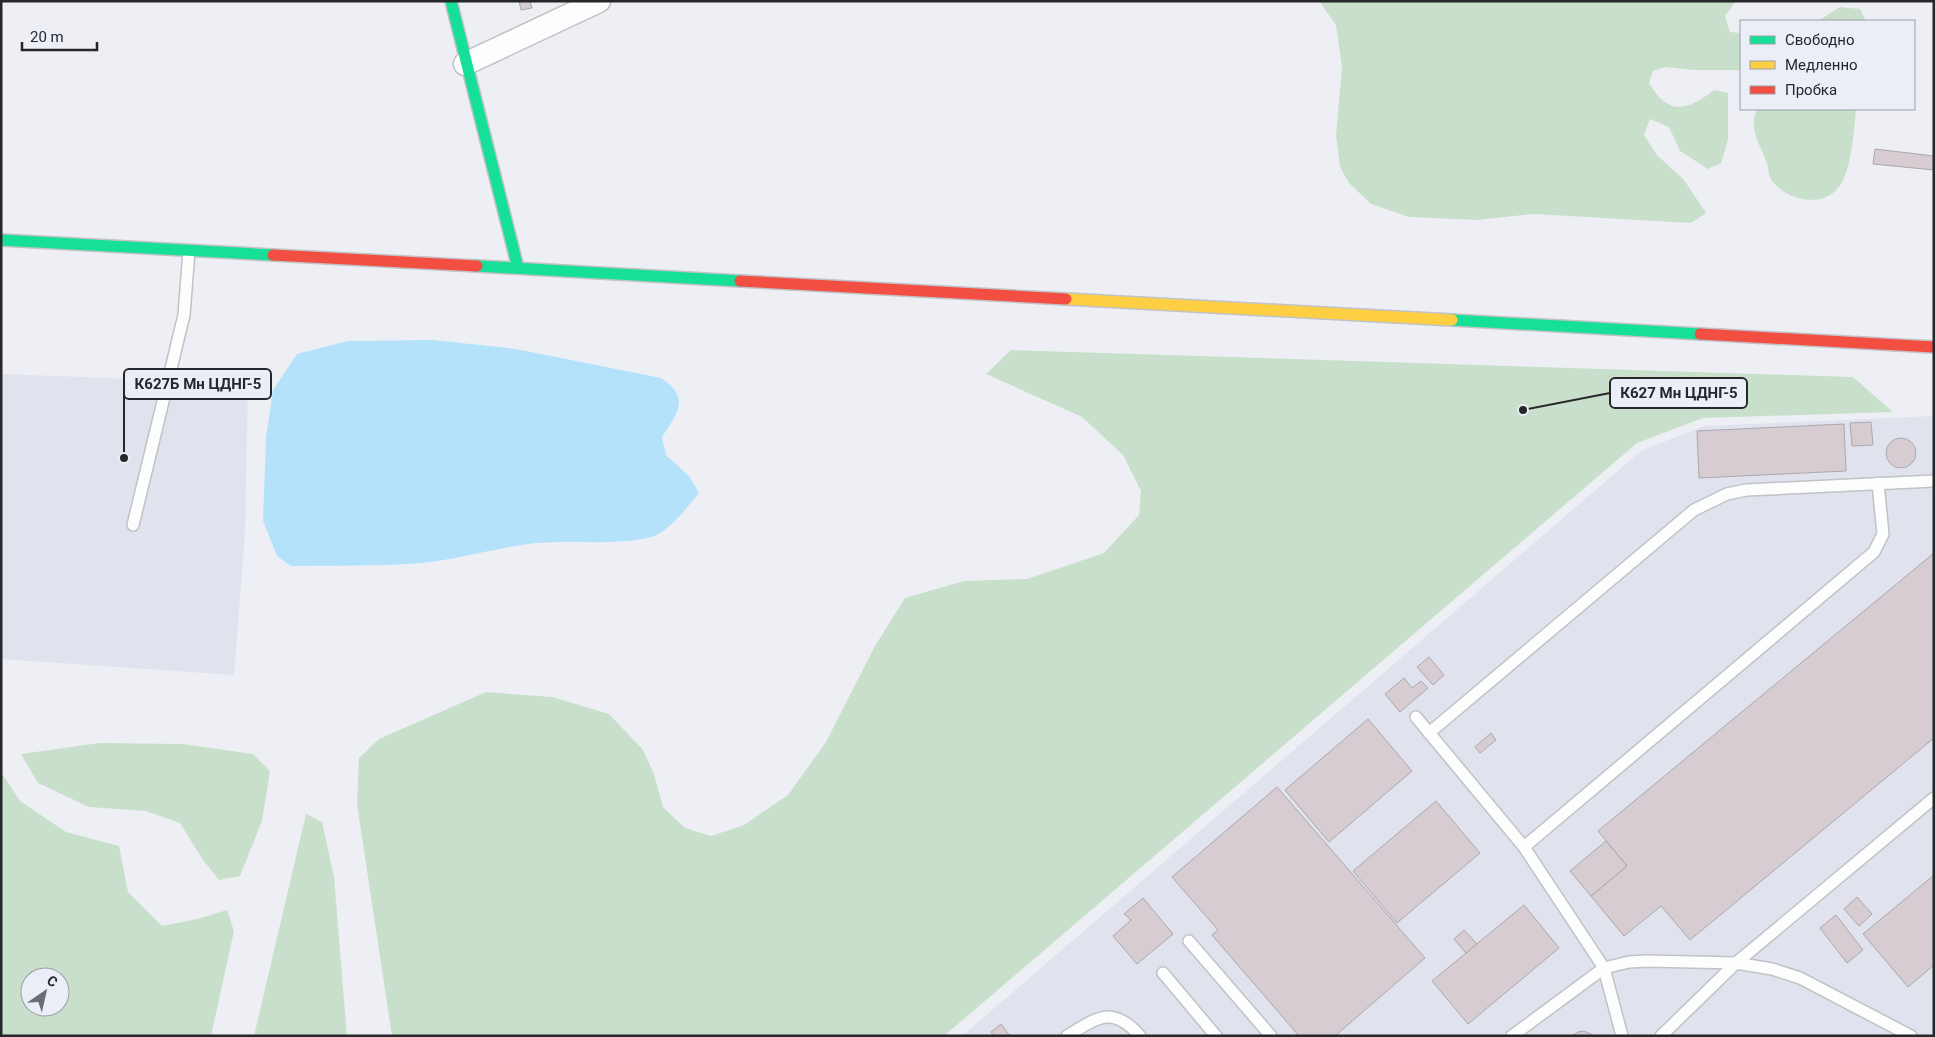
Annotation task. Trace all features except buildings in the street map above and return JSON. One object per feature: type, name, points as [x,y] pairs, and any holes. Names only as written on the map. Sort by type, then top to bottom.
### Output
[{"type":"main road","points":[[450,1],[465,64],[501,194],[518,268]]},
{"type":"main road","points":[[1,240],[1934,347]]},
{"type":"street","points":[[465,64],[599,1]]},
{"type":"lane","points":[[133,525],[184,316],[189,251]]},
{"type":"lane","points":[[1429,733],[1694,510],[1727,494],[1746,490],[1934,481]]},
{"type":"lane","points":[[1524,847],[1874,552],[1883,534],[1878,483]]},
{"type":"lane","points":[[1416,717],[1524,847],[1604,968],[1622,1036]]},
{"type":"lane","points":[[1661,1036],[1736,963],[1934,798]]},
{"type":"lane","points":[[1190,941],[1271,1036]]},
{"type":"lane","points":[[1512,1036],[1604,968],[1629,962],[1648,961],[1736,963],[1772,969],[1800,978],[1911,1036]]},
{"type":"lane","points":[[1164,973],[1216,1036]]},
{"type":"lane","points":[[1067,1036],[1108,1015],[1132,1026],[1140,1036]]},
{"type":"shaded area","points":[[1,374],[248,383],[245,532],[234,675],[1,659]]},
{"type":"shaded area","points":[[1934,416],[1934,1036],[962,1036],[1642,450],[1705,426]]},
{"type":"green space","points":[[1319,1],[1736,1],[1725,16],[1730,32],[1740,33],[1740,70],[1693,70],[1665,67],[1653,71],[1649,83],[1663,101],[1679,107],[1687,106],[1714,90],[1728,93],[1728,140],[1721,163],[1708,169],[1680,151],[1669,127],[1650,119],[1644,135],[1657,155],[1684,180],[1706,213],[1691,223],[1534,214],[1477,220],[1409,217],[1371,204],[1349,183],[1340,167],[1336,135],[1342,67],[1336,25]]},
{"type":"green space","points":[[1840,7],[1860,9],[1866,20],[1820,20]]},
{"type":"green space","points":[[1757,110],[1856,110],[1850,160],[1839,187],[1832,194],[1814,200],[1795,197],[1778,188],[1770,177],[1767,163],[1754,130]]},
{"type":"green space","points":[[1011,350],[1853,377],[1893,412],[1703,418],[1637,443],[944,1036],[392,1036],[357,804],[359,758],[379,739],[486,692],[552,697],[609,714],[643,750],[654,774],[663,807],[685,828],[711,836],[744,825],[788,795],[826,742],[875,646],[905,598],[964,581],[1027,579],[1104,553],[1139,515],[1141,491],[1123,455],[1082,417],[986,374]]},
{"type":"green space","points":[[100,743],[183,744],[253,754],[270,771],[262,821],[240,876],[219,880],[203,860],[180,823],[146,811],[89,807],[38,783],[21,754]]},
{"type":"green space","points":[[1,772],[20,801],[66,832],[119,846],[128,892],[162,926],[197,919],[227,910],[234,931],[211,1036],[1,1036]]},
{"type":"green space","points":[[306,814],[322,822],[334,877],[347,1036],[254,1036]]},
{"type":"water","points":[[433,340],[516,349],[661,378],[670,385],[679,398],[677,412],[662,437],[666,455],[689,476],[699,493],[664,530],[651,537],[637,540],[537,543],[436,561],[405,564],[291,566],[277,556],[263,521],[266,438],[273,390],[297,354],[348,341]]},
{"type":"traffic: fast","points":[[451,1],[518,268]]},
{"type":"traffic: fast","points":[[1,240],[273,255]]},
{"type":"traffic: fast","points":[[477,266],[740,281]]},
{"type":"traffic: fast","points":[[1452,320],[1700,334]]},
{"type":"traffic: slow","points":[[1066,299],[1452,320]]},
{"type":"traffic: jam","points":[[273,255],[477,266]]},
{"type":"traffic: jam","points":[[740,281],[1066,299]]},
{"type":"traffic: jam","points":[[1700,334],[1934,347]]},
{"type":"place","name":"К627 Мн ЦДНГ-5","points":[[1523,410]]},
{"type":"place","name":"К627Б Мн ЦДНГ-5","points":[[124,458]]}]
